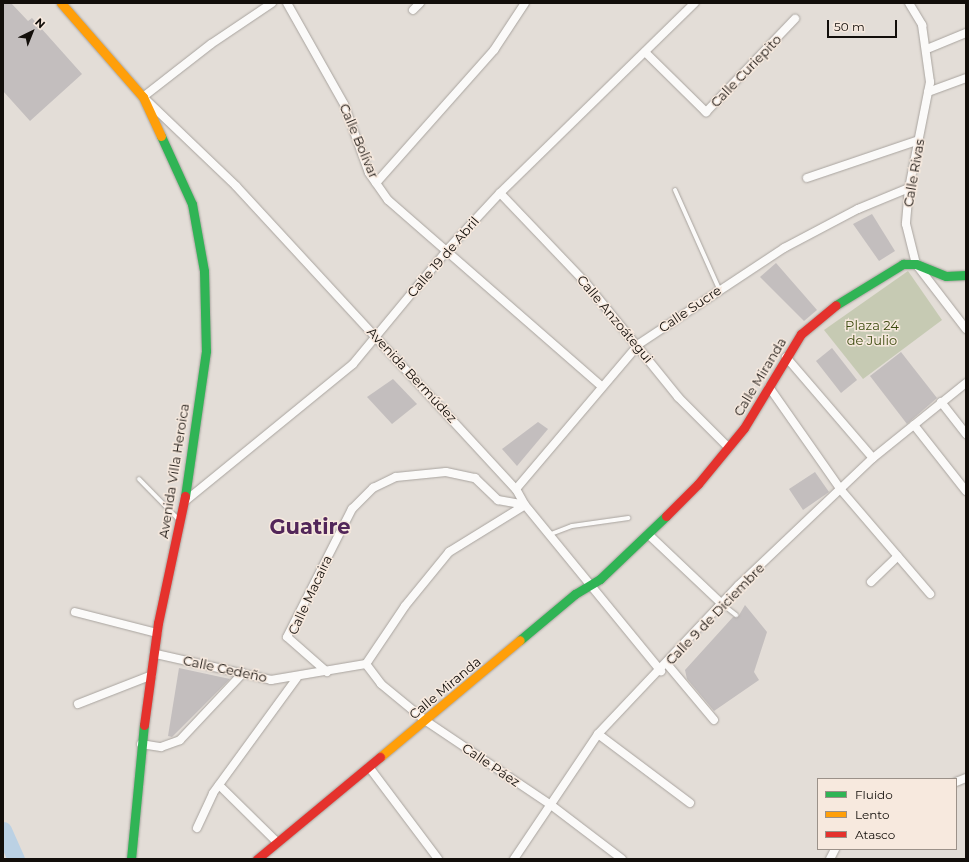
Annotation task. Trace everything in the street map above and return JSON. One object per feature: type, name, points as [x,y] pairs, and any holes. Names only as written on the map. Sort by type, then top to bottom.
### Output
[{"type":"street","name":"Avenida Villa Heroica","points":[[61,3],[143,97],[192,204],[204,271],[206,351],[184,502],[157,633],[156,654],[141,744],[130,859]]},
{"type":"street","points":[[143,97],[211,44],[272,3]]},
{"type":"street","name":"Calle Bolívar","points":[[287,3],[344,104],[376,183],[388,200],[448,249],[600,386]]},
{"type":"street","points":[[413,10],[420,3]]},
{"type":"street","points":[[376,183],[494,50],[525,3]]},
{"type":"street","name":"Calle 19 de Abril","points":[[184,502],[353,364],[377,337],[448,249],[500,193],[695,3]]},
{"type":"street","name":"Calle Rivas","points":[[909,3],[922,26],[927,50],[928,92],[909,188],[906,224],[916,264],[966,329]]},
{"type":"street","name":"Calle Curiepito","points":[[645,52],[706,112],[795,19]]},
{"type":"street","points":[[927,50],[966,34]]},
{"type":"street","points":[[928,92],[966,78]]},
{"type":"street","name":"Avenida Bermúdez","points":[[143,97],[236,186],[516,489],[525,505],[551,534],[661,671]]},
{"type":"street","points":[[807,178],[919,140]]},
{"type":"street","name":"Calle Sucre","points":[[516,489],[600,386],[638,344],[719,289],[784,248],[858,209],[909,188]]},
{"type":"street","name":"Calle Anzoátegui","points":[[500,193],[533,223],[638,344],[678,397],[728,447]]},
{"type":"street","points":[[916,264],[946,276],[966,275]]},
{"type":"street","name":"Calle Miranda","points":[[257,859],[426,721],[575,594],[591,585],[648,534],[728,447],[769,387],[801,334],[825,312],[895,267],[916,264]]},
{"type":"street","points":[[786,357],[873,458]]},
{"type":"street","name":"Calle 9 de Diciembre","points":[[514,859],[598,734],[661,671],[722,604],[873,458],[966,383]]},
{"type":"street","points":[[769,387],[841,490],[930,594]]},
{"type":"street","points":[[941,402],[966,434]]},
{"type":"street","points":[[914,425],[966,491]]},
{"type":"street","name":"Calle Macaira","points":[[327,672],[287,637],[352,509],[373,488],[396,477],[446,472],[474,478],[498,500],[525,505]]},
{"type":"street","points":[[366,664],[405,606],[449,552],[525,505]]},
{"type":"street","points":[[648,534],[722,604]]},
{"type":"street","points":[[871,582],[898,556]]},
{"type":"street","points":[[75,612],[157,633]]},
{"type":"street","name":"Calle Cedeño","points":[[156,654],[271,680],[297,678],[366,664]]},
{"type":"street","name":"Calle Páez","points":[[366,664],[381,684],[426,721],[551,805],[622,859]]},
{"type":"street","points":[[667,664],[714,720]]},
{"type":"street","points":[[141,744],[161,747],[180,740],[243,673]]},
{"type":"street","points":[[78,704],[152,675]]},
{"type":"street","points":[[197,828],[219,785],[297,678]]},
{"type":"street","points":[[598,734],[690,803]]},
{"type":"street","points":[[369,767],[438,859]]},
{"type":"street","points":[[219,785],[277,842]]},
{"type":"street","points":[[830,859],[834,850]]},
{"type":"lane","points":[[674,190],[719,289]]},
{"type":"lane","points":[[139,478],[180,521]]},
{"type":"lane","points":[[551,534],[572,526],[628,518]]},
{"type":"lane","points":[[722,604],[736,615]]},
{"type":"green space","name":"Plaza 24 de Julio","points":[[908,271],[942,320],[863,379],[824,330]]},
{"type":"building","points":[[3,3],[11,3],[28,21],[32,18],[82,74],[30,121],[3,91]]},
{"type":"building","points":[[872,214],[895,251],[879,261],[853,224]]},
{"type":"building","points":[[776,263],[817,310],[804,321],[760,277]]},
{"type":"building","points":[[832,348],[857,380],[841,393],[816,361]]},
{"type":"building","points":[[901,352],[937,398],[907,424],[870,376]]},
{"type":"building","points":[[393,379],[417,404],[392,424],[367,397]]},
{"type":"building","points":[[538,422],[548,429],[517,466],[502,449]]},
{"type":"building","points":[[815,472],[829,492],[803,510],[789,489]]},
{"type":"building","points":[[745,605],[767,632],[754,672],[759,680],[714,711],[687,679],[685,670],[733,617],[738,617]]},
{"type":"building","points":[[179,668],[230,679],[172,737],[168,736]]},
{"type":"waterway","points":[[3,830],[16,859]]},
{"type":"traffic: fast","points":[[161,136],[192,204],[204,271],[206,351],[185,496]]},
{"type":"traffic: fast","points":[[836,305],[903,264],[916,264],[946,276],[966,275]]},
{"type":"traffic: fast","points":[[520,640],[575,594],[600,579],[666,516]]},
{"type":"traffic: fast","points":[[131,859],[144,725]]},
{"type":"traffic: slow","points":[[61,3],[143,97],[161,136]]},
{"type":"traffic: slow","points":[[380,757],[520,640]]},
{"type":"traffic: jam","points":[[666,516],[698,484],[744,428],[801,334],[836,305]]},
{"type":"traffic: jam","points":[[144,725],[158,623],[185,496]]},
{"type":"traffic: jam","points":[[257,859],[380,757]]},
{"type":"district","name":"Guatire","points":[[310,527]]}]
